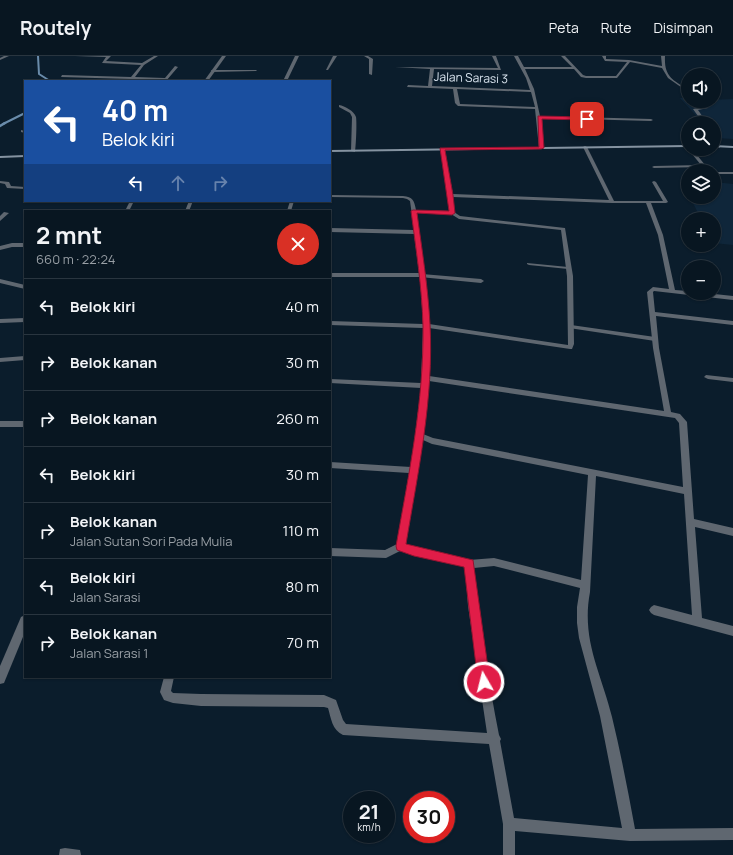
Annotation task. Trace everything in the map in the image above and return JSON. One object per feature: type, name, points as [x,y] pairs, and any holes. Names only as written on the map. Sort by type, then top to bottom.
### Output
[{"type":"street","points":[[0,59],[7,56]]},
{"type":"street","points":[[78,56],[109,56]]},
{"type":"street","points":[[109,56],[104,62],[143,64]]},
{"type":"street","points":[[131,80],[143,64],[156,56]]},
{"type":"street","points":[[207,80],[224,56]]},
{"type":"street","points":[[285,80],[297,56]]},
{"type":"street","points":[[327,70],[335,56]]},
{"type":"street","points":[[366,56],[371,59],[371,74]]},
{"type":"street","points":[[397,68],[499,69],[500,67],[494,56]]},
{"type":"street","points":[[516,56],[524,68],[540,117],[541,148]]},
{"type":"street","points":[[563,56],[584,76],[617,77],[629,61]]},
{"type":"street","points":[[604,56],[606,60],[629,61],[662,67]]},
{"type":"street","points":[[663,56],[662,67],[670,80],[681,87]]},
{"type":"street","points":[[62,76],[131,80],[165,80],[176,67]]},
{"type":"street","points":[[430,86],[432,68]]},
{"type":"street","points":[[524,68],[574,68]]},
{"type":"street","name":"Jalan Sarasi 3","points":[[408,86],[532,91]]},
{"type":"street","points":[[455,88],[457,103],[460,105],[537,108]]},
{"type":"street","points":[[340,106],[351,112],[354,117],[353,151]]},
{"type":"street","points":[[700,116],[695,109],[706,108]]},
{"type":"street","points":[[540,117],[651,120]]},
{"type":"street","points":[[331,152],[681,146]]},
{"type":"street","points":[[721,146],[733,147]]},
{"type":"street","points":[[585,148],[612,202]]},
{"type":"street","points":[[442,149],[451,195],[452,213]]},
{"type":"street","points":[[0,157],[24,156]]},
{"type":"street","points":[[696,156],[702,164]]},
{"type":"street","points":[[654,167],[681,166]]},
{"type":"street","points":[[721,173],[733,173]]},
{"type":"street","points":[[0,182],[8,183],[9,187],[24,188]]},
{"type":"street","points":[[451,195],[612,202],[666,201],[654,182]]},
{"type":"street","points":[[331,196],[407,198],[412,201],[422,276],[426,326],[425,382],[420,436],[401,546],[388,554],[331,552]]},
{"type":"street","points":[[648,202],[658,226],[665,252],[672,291]]},
{"type":"street","points":[[331,323],[426,326],[570,347],[572,344],[570,276],[564,230],[561,228],[459,217],[452,213],[413,211]]},
{"type":"street","points":[[0,219],[6,213]]},
{"type":"street","points":[[331,230],[416,232]]},
{"type":"street","points":[[0,248],[12,245],[24,245]]},
{"type":"street","points":[[331,276],[422,276]]},
{"type":"street","points":[[0,281],[24,287]]},
{"type":"street","points":[[668,414],[655,339],[650,292],[653,289],[681,292]]},
{"type":"street","points":[[721,297],[733,298]]},
{"type":"street","points":[[652,314],[733,323]]},
{"type":"street","points":[[0,321],[24,320]]},
{"type":"street","points":[[0,360],[24,358]]},
{"type":"street","points":[[708,377],[733,380]]},
{"type":"street","points":[[331,381],[425,382],[677,416],[683,422],[697,621]]},
{"type":"street","points":[[0,424],[24,424]]},
{"type":"street","points":[[420,436],[432,440],[688,492]]},
{"type":"street","points":[[331,465],[414,470]]},
{"type":"street","points":[[592,472],[585,585],[581,606],[582,630],[619,771],[630,835]]},
{"type":"street","points":[[690,522],[733,532]]},
{"type":"street","points":[[401,546],[414,551],[469,564],[494,562],[585,585]]},
{"type":"street","points":[[469,564],[473,606],[486,697],[509,824],[509,855]]},
{"type":"street","points":[[654,610],[733,631]]},
{"type":"street","points":[[0,679],[24,622]]},
{"type":"street","points":[[170,678],[165,692],[168,696],[173,698],[202,700],[324,701],[332,704],[338,723],[343,729],[494,739]]},
{"type":"street","points":[[509,824],[630,835],[733,834]]},
{"type":"lane","points":[[212,71],[256,71]]},
{"type":"lane","points":[[529,264],[568,268]]},
{"type":"lane","points":[[422,276],[480,282]]},
{"type":"lane","points":[[571,327],[655,339]]},
{"type":"shaded area","points":[[733,99],[733,139],[721,138],[721,116],[697,116],[689,108],[721,108],[721,100]]},
{"type":"shaded area","points":[[721,183],[733,184],[733,245],[721,244],[721,212],[698,212],[694,204],[721,204]]},
{"type":"waterway","points":[[38,56],[39,74],[48,80]]},
{"type":"waterway","points":[[5,123],[24,114]]},
{"type":"waterway","points":[[0,126],[5,123]]},
{"type":"route","points":[[484,682],[473,606],[469,564],[414,551],[401,546],[415,456],[420,436],[425,378],[426,326],[422,275],[413,211],[452,213],[451,195],[442,149],[541,148],[540,117],[587,119]]}]
